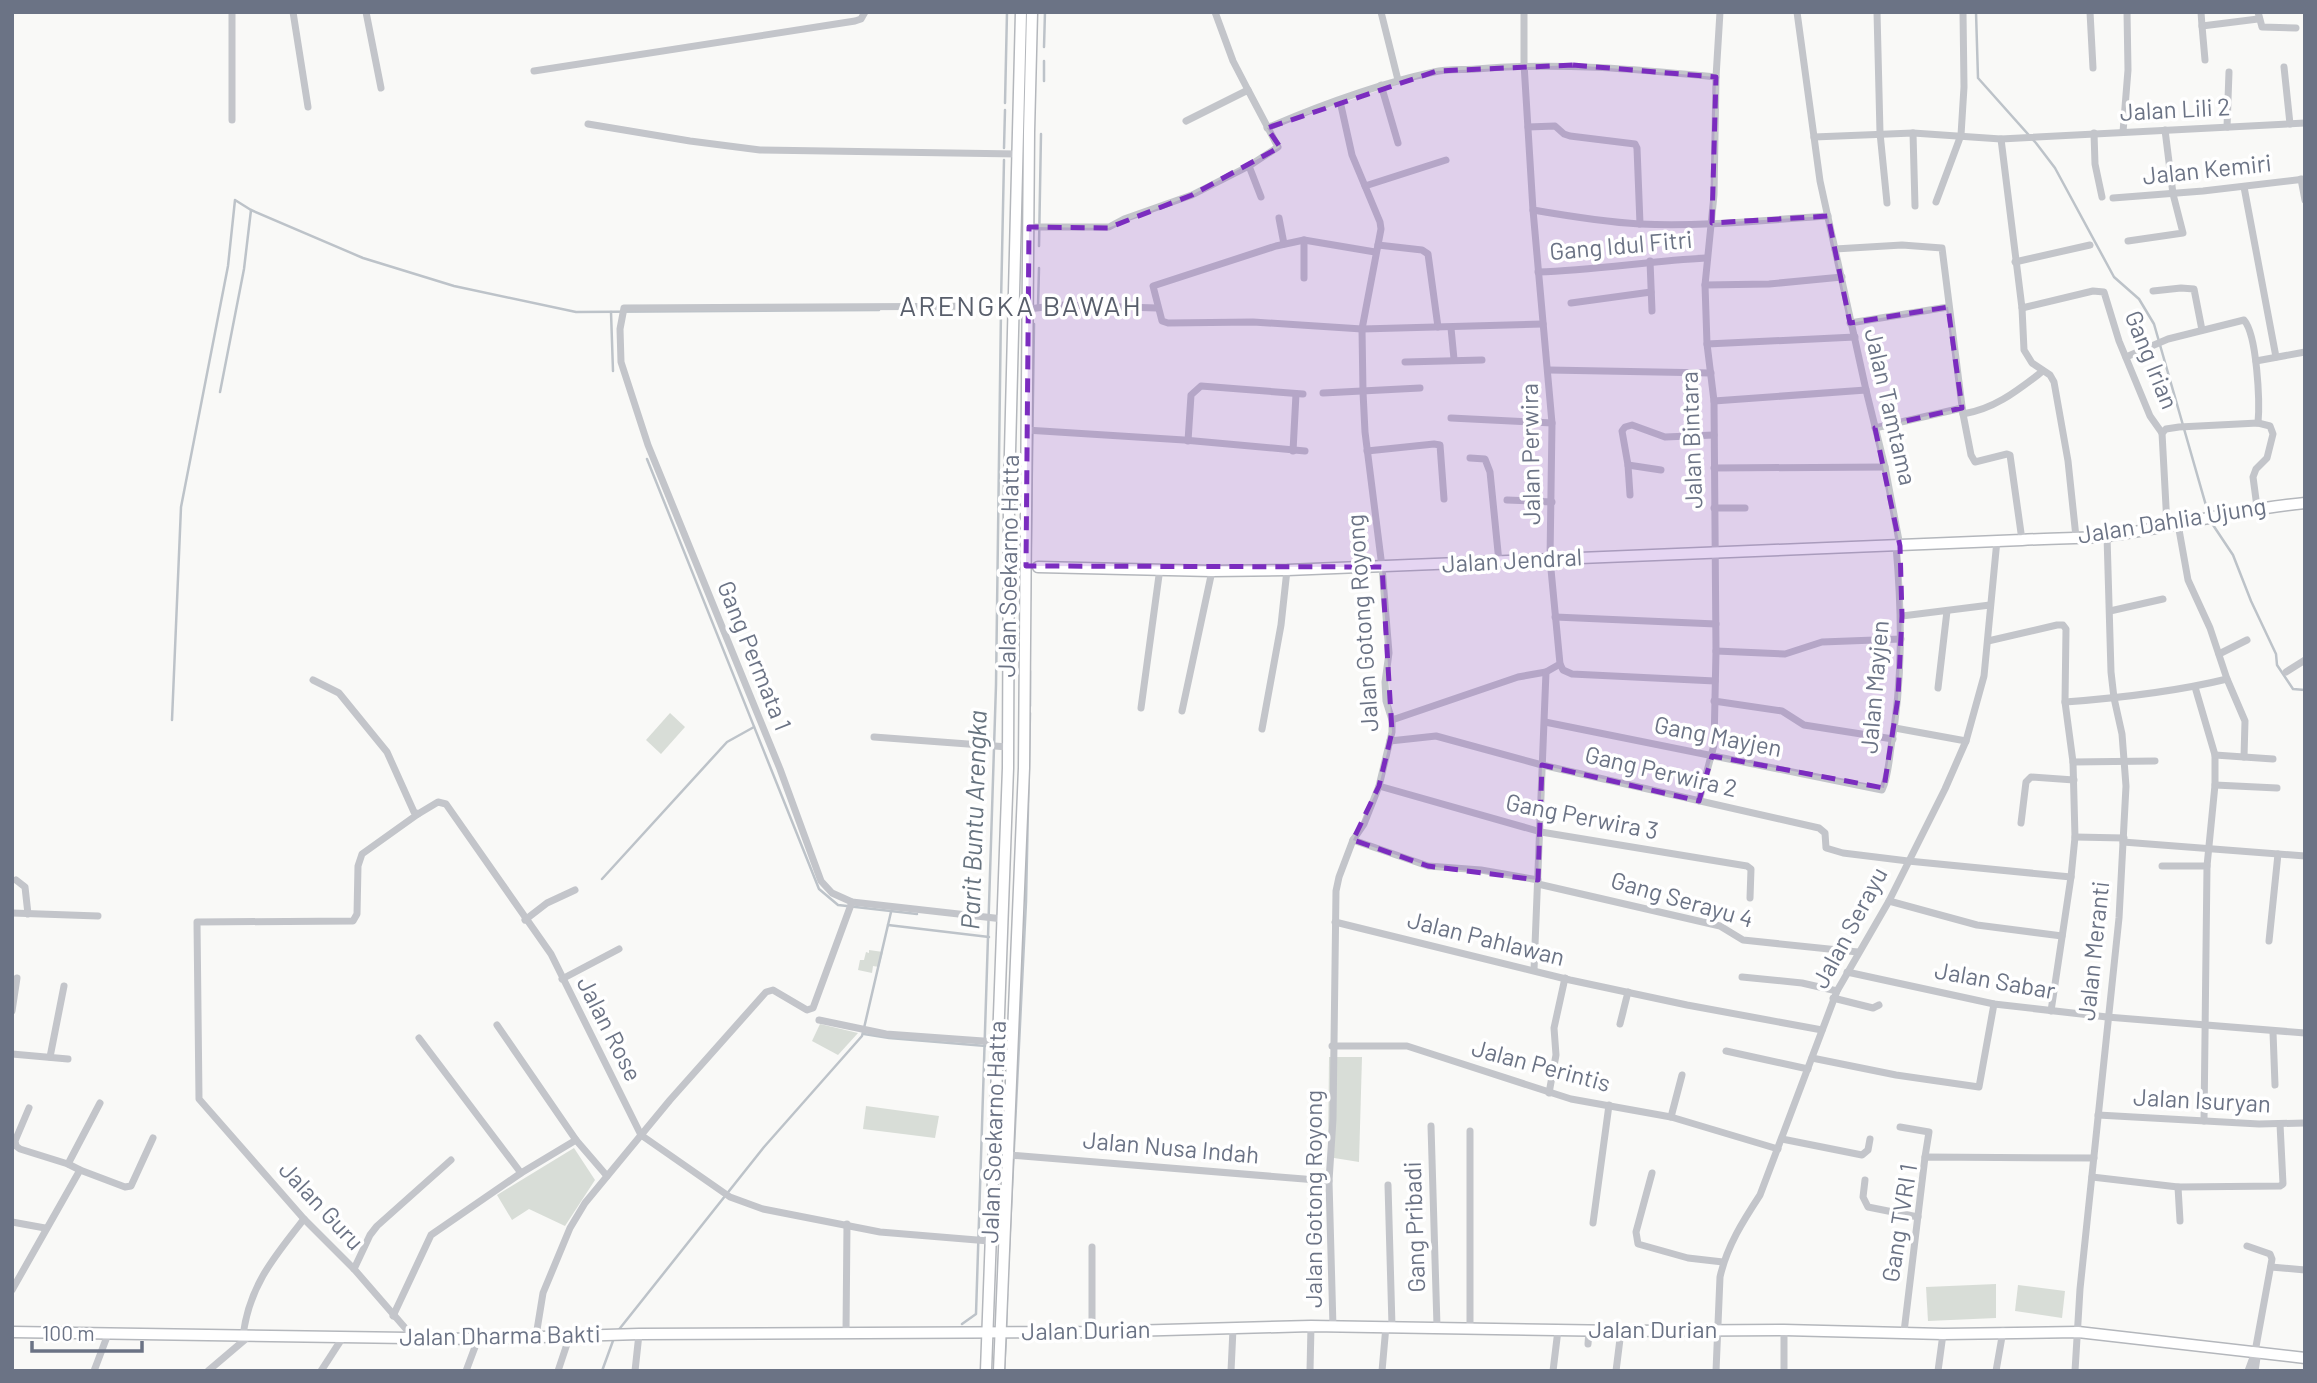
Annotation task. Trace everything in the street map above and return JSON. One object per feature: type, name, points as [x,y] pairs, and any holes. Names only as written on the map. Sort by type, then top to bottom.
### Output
[{"type":"main road","name":"Jalan Soekarno Hatta","points":[[986,1371],[988,1318],[985,1241],[996,1125],[993,919],[1008,768],[999,746],[1009,492],[1021,12]]},
{"type":"main road","name":"Jalan Soekarno Hatta","points":[[999,1371],[1010,1155],[1031,566],[1029,430],[1033,309],[1032,12]]},
{"type":"main road","name":"Jalan Dahlia Ujung","points":[[1997,541],[2107,536],[2257,508],[2305,503]]},
{"type":"main road","name":"Jalan Jendral","points":[[1031,566],[1212,571],[1287,570],[1997,541]]},
{"type":"main road","points":[[1008,768],[1024,768]]},
{"type":"main road","points":[[959,1332],[988,1318]]},
{"type":"main road","name":"Jalan Durian","points":[[987,1332],[1311,1326],[1437,1326],[1589,1331],[1784,1329],[1943,1334],[2003,1331],[2078,1332],[2305,1359]]},
{"type":"main road","name":"Jalan Dharma Bakti","points":[[12,1332],[478,1339],[639,1334],[987,1332]]},
{"type":"street","points":[[232,12],[232,120]]},
{"type":"street","points":[[293,12],[308,107]]},
{"type":"street","points":[[366,12],[381,88]]},
{"type":"street","points":[[534,71],[855,21],[861,19],[865,12]]},
{"type":"street","points":[[1032,228],[1109,227],[1192,195],[1249,166],[1278,147],[1233,61],[1215,12]]},
{"type":"street","points":[[1381,12],[1398,80]]},
{"type":"street","name":"Jalan Perwira","points":[[1524,12],[1524,64],[1533,210],[1552,423],[1550,559],[1560,664]]},
{"type":"street","name":"Jalan Bintara","points":[[1699,801],[1712,756],[1716,651],[1714,401],[1707,344],[1705,285],[1714,195],[1720,12]]},
{"type":"street","name":"Jalan Tamtama","points":[[1797,12],[1820,181],[1850,323],[1885,467],[1898,546]]},
{"type":"street","points":[[1877,12],[1880,133],[1887,204]]},
{"type":"street","points":[[1936,202],[1961,135],[1964,87],[1963,12]]},
{"type":"street","points":[[2090,12],[2093,68]]},
{"type":"street","points":[[2123,132],[2128,70],[2127,12]]},
{"type":"street","points":[[2201,12],[2205,60]]},
{"type":"street","points":[[2202,26],[2258,16],[2264,27],[2295,28]]},
{"type":"street","points":[[1267,128],[1381,85],[1437,71],[1524,64],[1630,68],[1716,77]]},
{"type":"street","points":[[2284,67],[2290,124]]},
{"type":"street","points":[[2227,127],[2229,72]]},
{"type":"street","points":[[1381,85],[1398,143]]},
{"type":"street","points":[[1186,121],[1248,90]]},
{"type":"street","name":"Jalan Gotong Royong","points":[[1334,1327],[1329,1181],[1333,1119],[1335,922],[1339,877],[1379,786],[1392,720],[1386,701],[1385,682],[1389,653],[1363,392],[1362,329],[1380,222],[1352,155],[1340,101]]},
{"type":"street","name":"Jalan Lili 2","points":[[2001,139],[2305,123]]},
{"type":"street","points":[[588,124],[760,150],[1017,154]]},
{"type":"street","points":[[1528,127],[1555,126],[1564,134],[1572,136],[1635,144],[1640,224]]},
{"type":"street","points":[[2128,241],[2183,233],[2173,194],[2165,130]]},
{"type":"street","points":[[1814,136],[1913,133],[2001,139],[2022,309],[2024,350],[2032,363],[2054,382],[2068,461],[2076,537]]},
{"type":"street","points":[[1913,133],[1915,206]]},
{"type":"street","points":[[2094,134],[2095,164],[2102,197]]},
{"type":"street","points":[[1365,186],[1446,160]]},
{"type":"street","points":[[1249,166],[1261,197]]},
{"type":"street","points":[[2303,179],[2305,200]]},
{"type":"street","name":"Jalan Kemiri","points":[[2113,198],[2303,179]]},
{"type":"street","points":[[2244,187],[2276,357]]},
{"type":"street","points":[[1533,210],[1640,224],[1828,216]]},
{"type":"street","points":[[1279,218],[1280,245]]},
{"type":"street","points":[[1304,240],[1304,278]]},
{"type":"street","points":[[1438,327],[1428,254],[1422,250],[1377,249],[1304,240],[1280,245],[1153,286],[1157,308],[1165,323],[1253,322],[1362,329],[1451,328],[1543,324]]},
{"type":"street","points":[[1835,249],[1902,245],[1941,248],[1962,411],[1973,461],[2010,455],[2022,540]]},
{"type":"street","points":[[2015,262],[2090,245]]},
{"type":"street","name":"Gang Idul Fitri","points":[[1538,272],[1578,271],[1650,261],[1706,258]]},
{"type":"street","points":[[1650,261],[1653,311]]},
{"type":"street","points":[[1705,285],[1769,284],[1842,277]]},
{"type":"street","points":[[2153,292],[2194,289],[2202,330]]},
{"type":"street","points":[[1571,303],[1651,292]]},
{"type":"street","name":"Gang Irian","points":[[2022,309],[2103,292],[2150,416],[2162,433],[2172,525],[2188,580],[2245,721],[2244,757]]},
{"type":"street","points":[[1033,309],[1060,305],[1157,308]]},
{"type":"street","name":"Gang Permata 1","points":[[850,906],[832,893],[818,876],[780,769],[653,457],[621,362],[620,329],[624,312],[1013,306]]},
{"type":"street","points":[[1850,323],[1948,307]]},
{"type":"street","points":[[2126,357],[2168,339],[2244,320],[2248,326],[2256,361],[2259,423]]},
{"type":"street","points":[[1451,328],[1454,359]]},
{"type":"street","points":[[1707,344],[1854,337]]},
{"type":"street","points":[[2256,361],[2305,352]]},
{"type":"street","points":[[1405,362],[1482,359]]},
{"type":"street","points":[[1549,370],[1710,373]]},
{"type":"street","points":[[1875,428],[1962,411],[1977,412],[1996,404],[2043,370]]},
{"type":"street","points":[[1188,440],[1191,395],[1200,386],[1300,394],[1293,451]]},
{"type":"street","points":[[1323,393],[1420,388]]},
{"type":"street","points":[[1714,401],[1866,390]]},
{"type":"street","points":[[1451,418],[1552,423]]},
{"type":"street","points":[[2162,433],[2166,429],[2179,427],[2259,423],[2270,426],[2273,434],[2267,458],[2254,472],[2257,508]]},
{"type":"street","points":[[1630,495],[1622,431],[1628,425],[1665,437],[1714,435]]},
{"type":"street","points":[[1029,430],[1188,440],[1305,452]]},
{"type":"street","points":[[1367,451],[1440,445],[1444,499]]},
{"type":"street","points":[[1470,458],[1485,459],[1490,472],[1499,562]]},
{"type":"street","points":[[1628,465],[1661,470]]},
{"type":"street","points":[[1714,468],[1885,467]]},
{"type":"street","points":[[1507,500],[1552,502]]},
{"type":"street","points":[[1714,508],[1745,508]]},
{"type":"street","name":"Jalan Meranti","points":[[2076,1371],[2107,1017],[2119,919],[2124,840],[2124,762],[2122,734],[2114,698],[2107,536]]},
{"type":"street","name":"Jalan Serayu","points":[[1716,1371],[1723,1262],[1740,1225],[1760,1195],[1835,994],[1889,901],[1966,741],[1984,676],[1997,541]]},
{"type":"street","name":"Jalan Mayjen","points":[[1884,788],[1895,728],[1901,673],[1902,616],[1898,546]]},
{"type":"street","points":[[1141,708],[1160,568]]},
{"type":"street","points":[[1262,729],[1281,625],[1287,570]]},
{"type":"street","points":[[1182,711],[1212,571]]},
{"type":"street","points":[[2110,611],[2163,599]]},
{"type":"street","points":[[1902,616],[1990,605]]},
{"type":"street","points":[[1938,688],[1947,611]]},
{"type":"street","points":[[1555,617],[1716,624]]},
{"type":"street","points":[[1988,641],[2063,625],[2066,629],[2065,702],[2073,762],[2075,837],[2050,1011]]},
{"type":"street","points":[[1716,651],[1785,654],[1822,642],[1901,639]]},
{"type":"street","points":[[2219,654],[2247,640]]},
{"type":"street","points":[[2286,672],[2305,660]]},
{"type":"street","points":[[1392,720],[1518,677],[1546,672],[1560,664],[1563,670],[1572,674],[1715,681]]},
{"type":"street","points":[[1534,970],[1546,672]]},
{"type":"street","points":[[2065,702],[2195,687],[2227,679]]},
{"type":"street","points":[[313,680],[339,693],[387,752],[414,812],[418,814]]},
{"type":"street","points":[[2195,687],[2215,755],[2215,785],[2207,866],[2204,1121]]},
{"type":"street","points":[[1714,701],[1782,711],[1804,725],[1893,739]]},
{"type":"street","name":"Gang Mayjen","points":[[1545,722],[1879,790],[1884,788]]},
{"type":"street","points":[[1895,728],[1966,741]]},
{"type":"street","name":"Gang Perwira 2","points":[[1390,741],[1436,736],[1542,765],[1819,828],[1825,833],[1826,848],[1908,861]]},
{"type":"street","points":[[874,737],[999,746]]},
{"type":"street","points":[[2215,755],[2273,759]]},
{"type":"street","points":[[2073,762],[2155,761]]},
{"type":"street","points":[[2021,823],[2026,782],[2031,777],[2074,780]]},
{"type":"street","points":[[2215,785],[2277,788]]},
{"type":"street","name":"Gang Perwira 3","points":[[1379,786],[1541,832],[1747,866],[1751,869],[1752,876],[1750,898]]},
{"type":"street","name":"Jalan Rose","points":[[418,814],[438,802],[446,804],[551,954],[641,1135],[730,1197],[788,1215],[880,1232],[985,1241]]},
{"type":"street","name":"Jalan Guru","points":[[413,1338],[201,1101],[197,922],[353,920],[357,914],[358,866],[362,854],[418,814]]},
{"type":"street","points":[[2075,837],[2305,856]]},
{"type":"street","name":"Gang Serayu 4","points":[[1353,840],[1427,866],[1481,870],[1720,926],[1742,940],[1858,952]]},
{"type":"street","points":[[2269,940],[2278,854]]},
{"type":"street","points":[[1908,861],[2071,877]]},
{"type":"street","points":[[2162,866],[2207,866]]},
{"type":"street","points":[[16,880],[25,887],[28,914]]},
{"type":"street","points":[[525,920],[547,903],[575,890]]},
{"type":"street","points":[[1889,901],[1977,925],[2062,936]]},
{"type":"street","points":[[536,1336],[543,1293],[570,1228],[585,1203],[766,992],[773,990],[807,1010],[813,1008],[850,906],[993,919]]},
{"type":"street","points":[[12,913],[98,916]]},
{"type":"street","name":"Jalan Pahlawan","points":[[1335,922],[1628,992],[1822,1030]]},
{"type":"street","points":[[562,979],[619,949]]},
{"type":"street","name":"Jalan Sabar","points":[[1847,972],[1994,1004],[2273,1032],[2305,1032]]},
{"type":"street","points":[[12,1011],[17,978]]},
{"type":"street","points":[[1549,1093],[1556,1055],[1555,1028],[1565,978]]},
{"type":"street","points":[[1742,978],[1802,983],[1873,1008],[1879,1005]]},
{"type":"street","points":[[50,1057],[64,986]]},
{"type":"street","points":[[1620,1024],[1628,992]]},
{"type":"street","points":[[1812,1058],[1896,1075],[1979,1087],[1994,1004]]},
{"type":"street","points":[[819,1020],[886,1034],[993,1042]]},
{"type":"street","points":[[497,1026],[576,1140],[607,1177]]},
{"type":"street","points":[[2273,1032],[2275,1085]]},
{"type":"street","points":[[419,1038],[521,1173]]},
{"type":"street","name":"Jalan Perintis","points":[[1332,1046],[1407,1046],[1549,1093],[1671,1117],[1778,1149]]},
{"type":"street","points":[[1726,1051],[1808,1069]]},
{"type":"street","points":[[12,1054],[68,1059]]},
{"type":"street","points":[[1671,1117],[1682,1075]]},
{"type":"street","points":[[68,1164],[100,1103]]},
{"type":"street","points":[[1593,1223],[1609,1105]]},
{"type":"street","points":[[30,1108],[15,1141],[16,1146],[125,1188],[131,1186],[153,1138]]},
{"type":"street","name":"Jalan Isuryan","points":[[2098,1115],[2305,1124]]},
{"type":"street","points":[[2092,1177],[2178,1187],[2280,1186],[2283,1184],[2280,1124]]},
{"type":"street","name":"Gang Pribadi","points":[[1432,1126],[1437,1326]]},
{"type":"street","points":[[1900,1127],[1929,1132],[1925,1157]]},
{"type":"street","points":[[1470,1131],[1470,1327]]},
{"type":"street","points":[[1782,1139],[1862,1155],[1868,1150],[1870,1139]]},
{"type":"street","points":[[393,1316],[431,1235],[521,1173],[576,1140]]},
{"type":"street","name":"Jalan Nusa Indah","points":[[1010,1155],[1329,1181]]},
{"type":"street","name":"Gang TVRI 1","points":[[1904,1332],[1925,1157],[2094,1158]]},
{"type":"street","points":[[354,1269],[377,1226],[451,1160]]},
{"type":"street","points":[[12,1290],[80,1170]]},
{"type":"street","points":[[1653,1172],[1636,1232],[1638,1244],[1688,1258],[1723,1262]]},
{"type":"street","points":[[1865,1180],[1863,1196],[1868,1207],[1918,1217]]},
{"type":"street","points":[[1382,1371],[1389,1326],[1388,1185]]},
{"type":"street","points":[[2178,1187],[2180,1220]]},
{"type":"street","points":[[208,1371],[246,1336],[246,1315],[261,1275],[304,1219]]},
{"type":"street","points":[[12,1222],[45,1228]]},
{"type":"street","points":[[846,1332],[847,1224]]},
{"type":"street","points":[[2247,1246],[2270,1254],[2271,1268],[2255,1352],[2248,1371]]},
{"type":"street","points":[[1092,1332],[1093,1247]]},
{"type":"street","points":[[2271,1268],[2305,1270]]},
{"type":"street","points":[[1310,1371],[1311,1326]]},
{"type":"street","points":[[1231,1371],[1233,1329]]},
{"type":"street","points":[[1784,1329],[1784,1371]]},
{"type":"street","points":[[1553,1371],[1558,1330]]},
{"type":"street","points":[[1588,1345],[1589,1331]]},
{"type":"street","points":[[1616,1371],[1621,1331]]},
{"type":"street","points":[[1996,1371],[2003,1331]]},
{"type":"street","points":[[94,1371],[108,1334]]},
{"type":"street","points":[[635,1371],[639,1334]]},
{"type":"street","points":[[1938,1371],[1943,1334]]},
{"type":"street","points":[[558,1371],[570,1335]]},
{"type":"street","points":[[321,1371],[343,1337]]},
{"type":"street","points":[[466,1371],[478,1339]]},
{"type":"street","points":[[2255,1352],[2255,1371]]},
{"type":"highlighted area","points":[[1573,65],[1716,77],[1712,223],[1828,216],[1850,323],[1948,307],[1962,408],[1875,428],[1900,546],[1902,616],[1898,698],[1884,788],[1712,756],[1699,801],[1542,765],[1538,880],[1428,866],[1353,840],[1379,786],[1392,732],[1382,567],[1026,566],[1029,227],[1108,228],[1192,195],[1280,147],[1267,128],[1437,71]]},
{"type":"shaded area","points":[[670,713],[685,727],[661,754],[646,740]]},
{"type":"shaded area","points":[[869,950],[883,952],[879,967],[873,966],[872,973],[858,970],[860,960],[864,960]]},
{"type":"shaded area","points":[[820,1024],[858,1033],[838,1055],[812,1041]]},
{"type":"shaded area","points":[[1329,1057],[1362,1057],[1359,1162],[1328,1157]]},
{"type":"shaded area","points":[[866,1106],[939,1116],[935,1138],[863,1129]]},
{"type":"shaded area","points":[[574,1148],[595,1180],[565,1226],[529,1209],[512,1220],[497,1195]]},
{"type":"shaded area","points":[[1996,1284],[1996,1318],[1928,1321],[1926,1287]]},
{"type":"shaded area","points":[[2018,1285],[2065,1291],[2062,1318],[2015,1311]]},
{"type":"waterway","name":"Parit Buntu Arengka","points":[[1005,103],[1007,12]]},
{"type":"waterway","name":"Parit Buntu Arengka","points":[[1044,47],[1045,12]]},
{"type":"waterway","points":[[1976,12],[1978,78],[2055,168],[2114,277],[2139,299],[2154,324],[2209,516]]},
{"type":"waterway","name":"Parit Buntu Arengka","points":[[1044,61],[1044,81]]},
{"type":"waterway","name":"Parit Buntu Arengka","points":[[1004,148],[1005,110]]},
{"type":"waterway","name":"Parit Buntu Arengka","points":[[1039,246],[1041,134]]},
{"type":"waterway","name":"Parit Buntu Arengka","points":[[1001,303],[1004,160]]},
{"type":"waterway","points":[[172,720],[181,507],[228,266],[235,200],[251,210],[363,258],[454,286],[576,312],[879,310]]},
{"type":"waterway","points":[[220,392],[244,269],[251,210]]},
{"type":"waterway","name":"Parit Buntu Arengka","points":[[1038,307],[1039,268]]},
{"type":"waterway","name":"Parit Buntu Arengka","points":[[962,1324],[976,1314],[996,685],[1001,309]]},
{"type":"waterway","points":[[611,312],[613,371]]},
{"type":"waterway","name":"Parit Buntu Arengka","points":[[1030,600],[1034,324]]},
{"type":"waterway","points":[[647,459],[819,889],[838,905],[917,914]]},
{"type":"waterway","points":[[2211,522],[2233,555],[2276,654],[2277,665],[2293,689],[2305,690]]},
{"type":"waterway","name":"Parit Buntu Arengka","points":[[1030,671],[1030,706]]},
{"type":"waterway","name":"Parit Buntu Arengka","points":[[1008,1269],[1026,902],[1030,713]]},
{"type":"waterway","points":[[602,879],[727,742],[754,727]]},
{"type":"waterway","points":[[864,1028],[891,912]]},
{"type":"waterway","points":[[888,925],[989,937]]},
{"type":"waterway","points":[[617,1332],[764,1147],[863,1032]]},
{"type":"waterway","points":[[864,1034],[986,1046]]},
{"type":"waterway","name":"Parit Buntu Arengka","points":[[1006,1329],[1007,1294]]},
{"type":"waterway","name":"Parit Buntu Arengka","points":[[1004,1371],[1006,1336]]},
{"type":"waterway","points":[[602,1371],[614,1338]]},
{"type":"district","name":"ARENGKA BAWAH","points":[[1021,306]]}]
